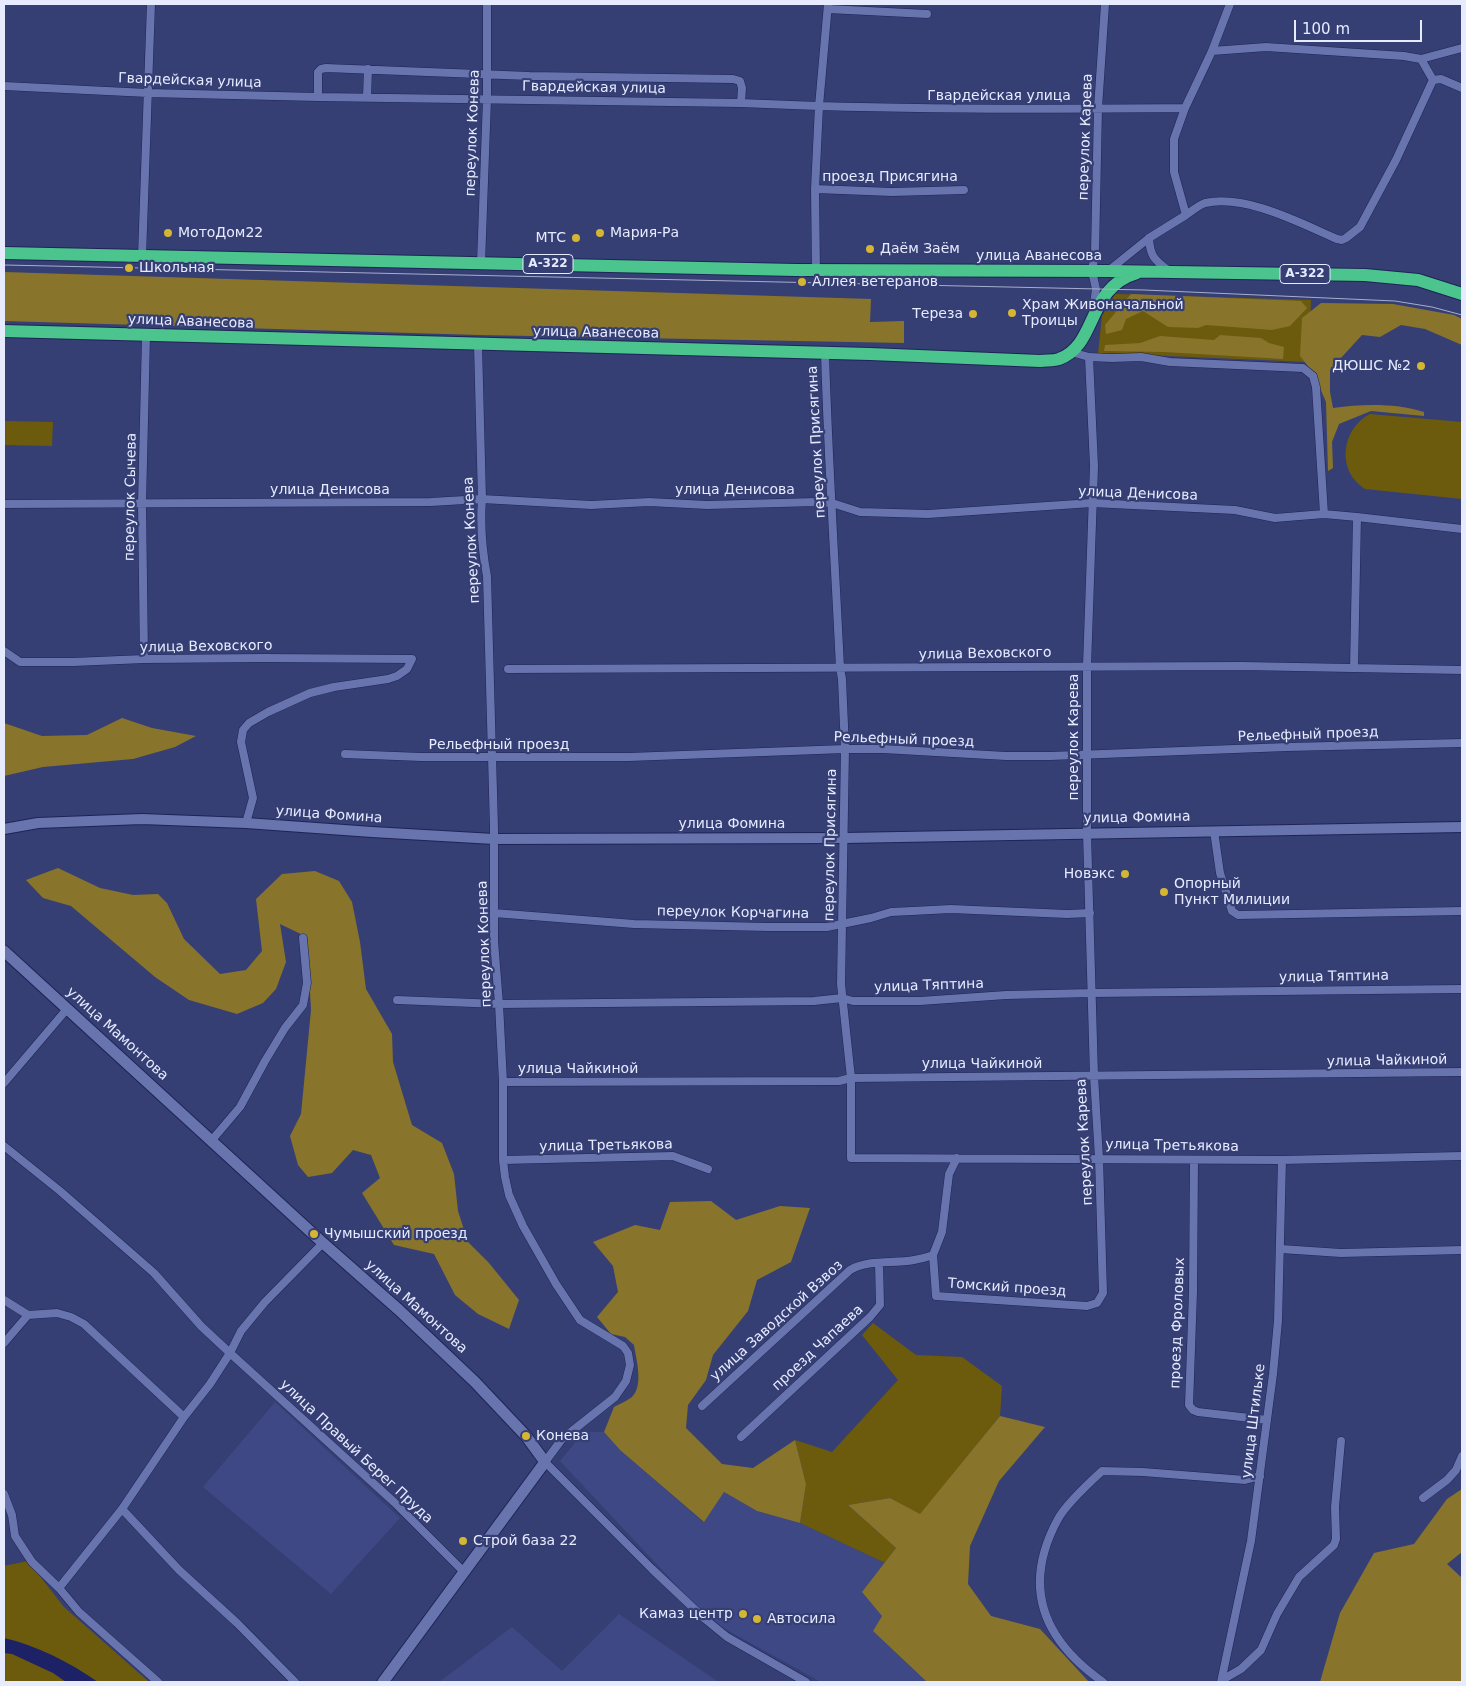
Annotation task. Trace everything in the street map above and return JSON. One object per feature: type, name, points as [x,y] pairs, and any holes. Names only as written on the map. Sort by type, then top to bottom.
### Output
[{"type":"highway","name":"улица Аванесова","points":[[4,253],[816,271],[1169,271],[1365,274],[1394,276],[1433,284],[1462,294]]},
{"type":"highway","name":"улица Аванесова","points":[[4,331],[825,353],[1040,361],[1059,359],[1071,352],[1083,337],[1100,301],[1110,289],[1130,276],[1144,271]]},
{"type":"main road","name":"улица Мамонтова","points":[[4,951],[323,1243],[399,1310],[475,1382],[526,1436],[545,1462]]},
{"type":"main road","points":[[383,1682],[545,1462]]},
{"type":"street","points":[[142,256],[151,4]]},
{"type":"street","name":"переулок Конева","points":[[481,263],[487,99],[487,4]]},
{"type":"street","name":"переулок Карева","points":[[1091,322],[1096,289],[1092,272],[1095,253],[1098,108],[1105,4]]},
{"type":"street","points":[[1186,215],[1174,172],[1174,139],[1185,108],[1212,51],[1230,4]]},
{"type":"street","points":[[816,271],[815,189],[818,106],[828,6],[927,14]]},
{"type":"street","points":[[1212,51],[1266,47],[1404,56],[1421,59],[1462,48]]},
{"type":"street","points":[[1421,59],[1433,80]]},
{"type":"street","points":[[318,97],[318,72],[321,69],[368,69],[487,74],[734,79],[740,81],[742,88],[741,103]]},
{"type":"street","points":[[367,97],[368,69]]},
{"type":"street","points":[[1433,80],[1441,79],[1462,88]]},
{"type":"street","points":[[1108,271],[1149,238],[1203,204],[1216,202],[1243,203],[1289,218],[1342,240],[1346,238],[1360,227],[1396,160],[1433,80]]},
{"type":"street","name":"Гвардейская улица","points":[[4,86],[148,93],[318,97],[741,103],[818,106],[1185,108]]},
{"type":"street","name":"проезд Присягина","points":[[815,189],[892,192],[964,190]]},
{"type":"street","points":[[1149,238],[1150,250],[1155,260],[1169,271]]},
{"type":"street","name":"переулок Сычева","points":[[144,659],[142,503],[146,336]]},
{"type":"street","name":"переулок Конева","points":[[478,345],[481,527],[482,550],[487,576],[494,839],[494,941],[503,1082],[503,1160],[509,1195],[514,1210],[556,1284],[580,1320],[623,1346],[628,1353],[630,1365],[626,1381],[615,1397],[562,1440],[545,1462]]},
{"type":"street","points":[[1071,352],[1089,357],[1141,357],[1170,362],[1303,368],[1312,376],[1316,386],[1324,514]]},
{"type":"street","name":"переулок Присягина","points":[[825,353],[845,749],[841,984],[851,1078],[851,1158]]},
{"type":"street","name":"переулок Карева","points":[[1087,1306],[1097,1303],[1103,1293],[1087,833],[1087,666],[1094,466],[1089,357]]},
{"type":"street","name":"улица Денисова","points":[[4,504],[431,502],[482,499],[591,505],[650,502],[707,505],[816,502],[832,503],[860,512],[928,514],[1092,503],[1235,510],[1275,518],[1324,514],[1462,529]]},
{"type":"street","points":[[1354,668],[1357,517]]},
{"type":"street","name":"улица Веховского","points":[[4,651],[20,662],[144,659],[412,659],[407,669],[397,676],[310,693],[249,723],[244,730],[241,742],[253,798],[246,823]]},
{"type":"street","name":"улица Веховского","points":[[508,669],[1087,666],[1462,670]]},
{"type":"street","name":"Рельефный проезд","points":[[345,754],[492,758],[629,757],[883,749],[1006,756],[1462,743]]},
{"type":"street","name":"улица Фомина","points":[[4,829],[38,823],[113,819],[246,823],[494,839],[844,838],[1462,828]]},
{"type":"street","points":[[1214,831],[1220,873],[1232,911],[1238,915],[1462,911]]},
{"type":"street","name":"переулок Корчагина","points":[[494,913],[634,924],[827,927],[891,912],[951,909],[1067,914],[1090,913]]},
{"type":"street","points":[[212,1140],[240,1107],[285,1028],[303,1005],[308,984],[303,938]]},
{"type":"street","name":"улица Тяптина","points":[[397,1000],[499,1004],[814,1001],[842,998],[853,1001],[920,1001],[1006,995],[1092,993],[1462,989]]},
{"type":"street","points":[[4,1083],[67,1009]]},
{"type":"street","name":"улица Чайкиной","points":[[503,1082],[839,1081],[851,1078],[1462,1072]]},
{"type":"street","name":"улица Правый Берег Пруда","points":[[4,1146],[60,1191],[154,1273],[202,1326],[394,1502],[463,1571]]},
{"type":"street","name":"улица Третьякова","points":[[503,1160],[673,1156],[708,1169]]},
{"type":"street","name":"улица Третьякова","points":[[851,1158],[1282,1160],[1462,1156]]},
{"type":"street","points":[[933,1255],[942,1232],[949,1174],[958,1158]]},
{"type":"street","name":"проезд Фроловых","points":[[1194,1160],[1193,1292],[1189,1405],[1198,1412],[1267,1420]]},
{"type":"street","name":"улица Штильке","points":[[1221,1681],[1251,1542],[1267,1420],[1278,1321],[1282,1160]]},
{"type":"street","points":[[59,1588],[122,1509],[184,1417],[210,1384],[230,1353],[241,1331],[265,1302],[323,1243]]},
{"type":"street","points":[[1281,1249],[1341,1253],[1462,1250]]},
{"type":"street","name":"улица Заводской Взвоз","points":[[702,1406],[856,1266],[913,1261],[933,1255]]},
{"type":"street","name":"Томский проезд","points":[[933,1255],[936,1296],[1087,1306]]},
{"type":"street","name":"проезд Чапаева","points":[[741,1437],[877,1309],[880,1300],[879,1263]]},
{"type":"street","points":[[4,1300],[28,1315],[57,1313],[72,1317],[84,1324],[184,1417]]},
{"type":"street","points":[[4,1344],[28,1315]]},
{"type":"street","points":[[1221,1681],[1241,1669],[1261,1650],[1277,1614],[1299,1577],[1334,1545],[1336,1539],[1335,1507],[1341,1441]]},
{"type":"street","points":[[1423,1498],[1447,1480],[1456,1470],[1462,1456]]},
{"type":"street","name":"улица Мамонтова","points":[[545,1462],[631,1549],[705,1619],[728,1637],[806,1682]]},
{"type":"street","points":[[1104,1682],[1080,1663],[1061,1644],[1045,1614],[1039,1590],[1040,1569],[1044,1552],[1058,1517],[1102,1472],[1143,1472],[1246,1480],[1260,1476]]},
{"type":"street","points":[[4,1494],[12,1515],[16,1536],[32,1562],[59,1588],[79,1612],[158,1682]]},
{"type":"street","points":[[122,1509],[179,1570],[237,1623],[295,1682]]},
{"type":"shaded area","points":[[4,272],[871,299],[870,322],[904,321],[904,343],[479,335],[4,321]]},
{"type":"shaded area","points":[[1115,294],[1311,300],[1309,362],[1098,353],[1102,316]]},
{"type":"shaded area","points":[[1131,294],[1301,301],[1307,308],[1290,326],[1272,330],[1206,325],[1198,328],[1168,327],[1143,311],[1126,319],[1122,330],[1106,334],[1105,325]]},
{"type":"shaded area","points":[[1321,303],[1393,304],[1454,315],[1462,319],[1462,345],[1425,329],[1401,325],[1380,337],[1362,335],[1330,370],[1330,392],[1333,408],[1367,405],[1402,407],[1424,412],[1424,416],[1371,411],[1339,424],[1332,442],[1333,468],[1328,471],[1326,402],[1314,374],[1300,356],[1302,318]]},
{"type":"shaded area","points":[[1220,335],[1261,338],[1269,343],[1284,347],[1283,359],[1164,352],[1104,351],[1105,345],[1140,343],[1160,336],[1214,340]]},
{"type":"shaded area","points":[[1370,414],[1462,422],[1462,499],[1365,489],[1356,481],[1349,472],[1346,461],[1348,440],[1360,421]]},
{"type":"shaded area","points":[[4,421],[53,422],[52,446],[4,445]]},
{"type":"shaded area","points":[[122,718],[152,728],[196,736],[175,747],[133,759],[43,767],[4,776],[4,723],[42,736],[87,735]]},
{"type":"shaded area","points":[[58,868],[100,888],[133,895],[158,894],[167,903],[184,939],[220,974],[246,970],[262,951],[256,899],[282,874],[315,871],[339,881],[352,902],[360,942],[366,989],[392,1034],[393,1062],[412,1125],[442,1143],[454,1174],[458,1211],[468,1242],[489,1263],[519,1300],[509,1329],[478,1314],[455,1295],[434,1254],[394,1245],[362,1193],[380,1178],[371,1155],[353,1150],[332,1173],[308,1177],[298,1165],[290,1136],[301,1114],[311,1010],[307,937],[280,924],[286,962],[276,989],[263,1003],[237,1014],[189,1000],[155,977],[71,906],[43,898],[26,880]]},
{"type":"shaded area","points":[[711,1201],[736,1220],[780,1206],[810,1208],[791,1262],[757,1280],[748,1311],[713,1355],[706,1380],[688,1405],[686,1428],[722,1464],[753,1468],[795,1440],[806,1484],[800,1523],[757,1511],[724,1492],[704,1522],[620,1450],[604,1432],[614,1407],[632,1397],[636,1392],[638,1372],[634,1345],[625,1337],[611,1334],[597,1317],[618,1292],[613,1266],[593,1242],[635,1225],[660,1230],[670,1202]]},
{"type":"shaded area","points":[[873,1323],[916,1355],[962,1357],[1002,1386],[1000,1416],[920,1515],[890,1498],[848,1505],[896,1548],[885,1563],[800,1523],[806,1484],[795,1440],[832,1452],[898,1380],[862,1335]]},
{"type":"shaded area","points":[[275,1402],[400,1518],[331,1594],[203,1487]]},
{"type":"shaded area","points":[[1000,1416],[1045,1427],[999,1481],[970,1546],[968,1584],[991,1616],[1040,1629],[1089,1682],[927,1682],[873,1631],[882,1616],[862,1592],[896,1548],[848,1505],[890,1498],[920,1514]]},
{"type":"shaded area","points":[[584,1432],[604,1432],[620,1450],[703,1522],[724,1492],[757,1511],[800,1523],[885,1563],[862,1592],[882,1616],[873,1631],[927,1682],[821,1682],[709,1620],[560,1461]]},
{"type":"shaded area","points":[[1462,1489],[1462,1552],[1447,1564],[1462,1578],[1462,1682],[1320,1682],[1340,1613],[1374,1553],[1414,1544],[1447,1499]]},
{"type":"shaded area","points":[[28,1561],[64,1607],[149,1682],[4,1682],[4,1566]]},
{"type":"shaded area","points":[[619,1614],[717,1681],[439,1682],[512,1627],[562,1671]]},
{"type":"shaded area","points":[[4,1638],[29,1645],[53,1655],[98,1682],[66,1682],[53,1673],[12,1654],[4,1653]]},
{"type":"tram line","points":[[4,265],[1144,290],[1395,301],[1432,307],[1462,315]]},
{"type":"place","name":"МотоДом22","points":[[168,233]]},
{"type":"place","name":"Мария-Ра","points":[[600,233]]},
{"type":"place","name":"МТС","points":[[576,238]]},
{"type":"place","name":"Даём Заём","points":[[870,249]]},
{"type":"place","name":"Школьная","points":[[129,268]]},
{"type":"place","name":"Аллея ветеранов","points":[[802,282]]},
{"type":"place","name":"Храм Живоначальной Троицы","points":[[1012,313]]},
{"type":"place","name":"Тереза","points":[[973,314]]},
{"type":"place","name":"ДЮШС №2","points":[[1421,366]]},
{"type":"place","name":"Новэкс","points":[[1125,874]]},
{"type":"place","name":"Опорный Пункт Милиции","points":[[1164,892]]},
{"type":"place","name":"Чумышский проезд","points":[[314,1234]]},
{"type":"place","name":"Конева","points":[[526,1436]]},
{"type":"place","name":"Строй база 22","points":[[463,1541]]},
{"type":"place","name":"Камаз центр","points":[[743,1614]]},
{"type":"place","name":"Автосила","points":[[757,1619]]}]
